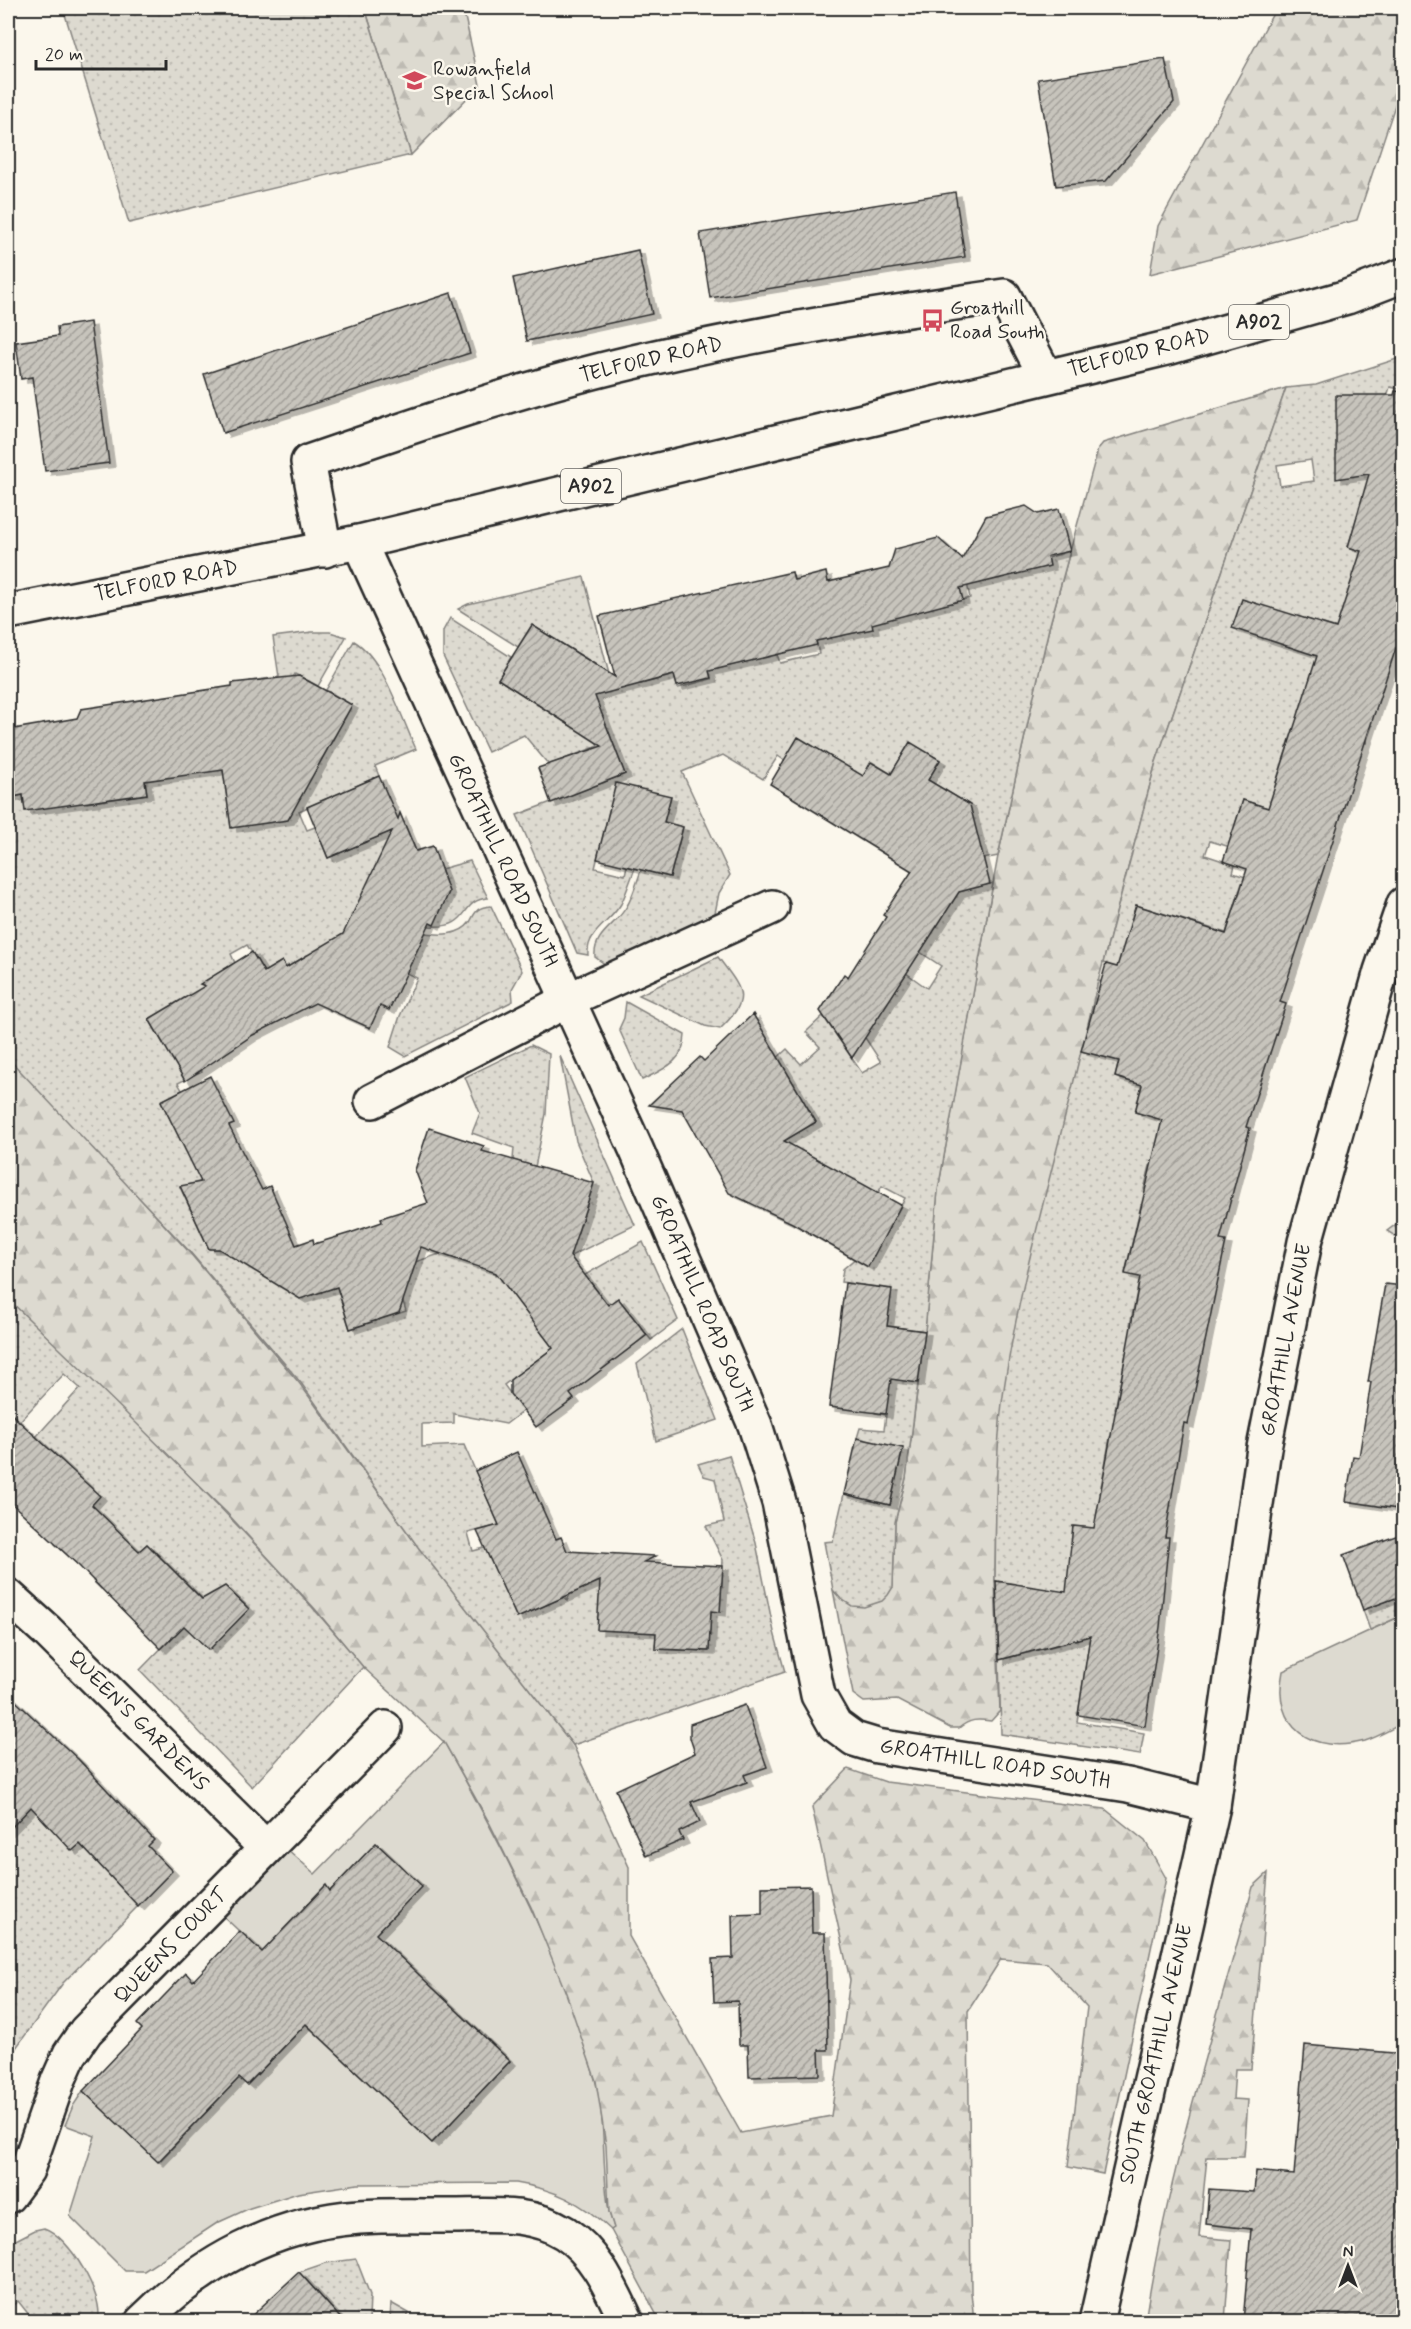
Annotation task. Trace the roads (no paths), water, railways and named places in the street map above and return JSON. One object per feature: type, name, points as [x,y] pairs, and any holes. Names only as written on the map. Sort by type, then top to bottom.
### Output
[{"type":"street","name":"TELFORD ROAD","points":[[8,612],[325,550],[1046,375],[1171,347],[1347,297],[1404,275]]},
{"type":"street","name":"TELFORD ROAD","points":[[325,550],[308,462],[468,407],[650,358],[823,322],[1004,296],[1046,375]]},
{"type":"street","name":"GROATHILL ROAD SOUTH","points":[[359,542],[568,1000],[755,1425],[779,1502],[818,1695],[835,1725],[854,1739],[877,1746],[1214,1796]]},
{"type":"street","name":"GROATHILL AVENUE","points":[[1214,1796],[1264,1448],[1305,1242],[1381,971],[1404,904]]},
{"type":"street","points":[[372,1101],[568,1000],[772,907]]},
{"type":"street","name":"QUEEN'S GARDENS","points":[[8,1596],[47,1631],[266,1848]]},
{"type":"street","name":"QUEENS COURT","points":[[8,2196],[27,2170],[58,2081],[70,2054],[86,2031],[385,1728]]},
{"type":"street","name":"SOUTH GROATHILL AVENUE","points":[[1096,2322],[1214,1796]]},
{"type":"street","points":[[142,2322],[171,2293],[205,2268],[262,2239],[285,2231],[360,2217],[513,2215],[553,2227],[587,2252],[603,2274],[627,2322]]},
{"type":"place","name":"Rowanfield Special School","points":[[415,81]]},
{"type":"place","name":"Groathill Road South","points":[[932,320]]}]
